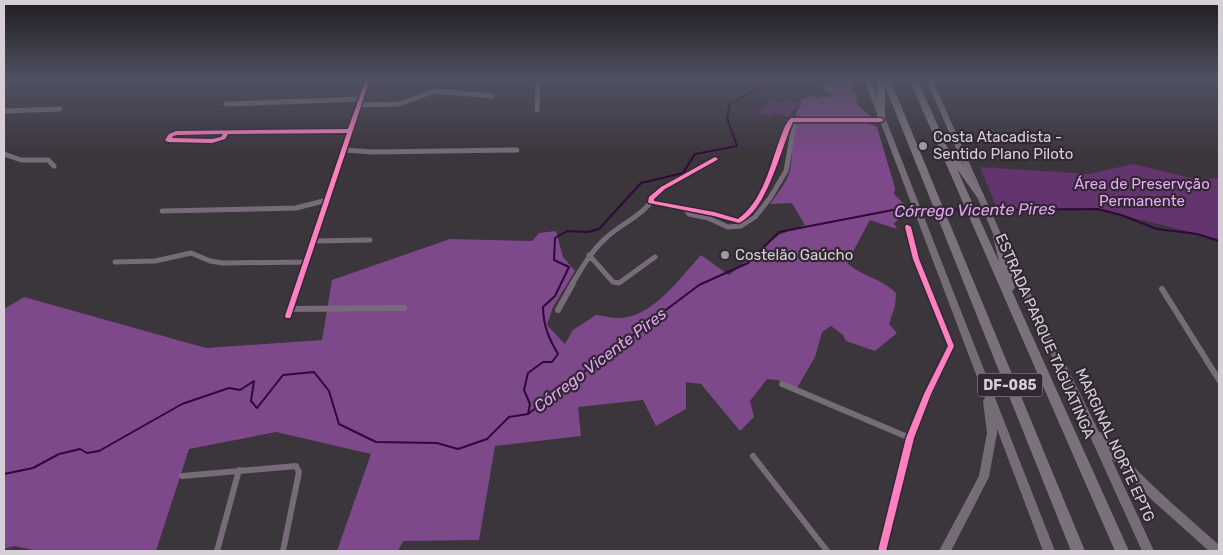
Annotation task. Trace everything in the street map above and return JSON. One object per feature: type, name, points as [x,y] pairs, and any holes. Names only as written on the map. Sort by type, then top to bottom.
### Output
[{"type":"highway","points":[[882,105],[882,120]]},
{"type":"highway","name":"DF-085","points":[[897,105],[1078,551]]},
{"type":"highway","name":"ESTRADA PARQUE TAGUATINGA","points":[[925,105],[1122,551]]},
{"type":"highway","points":[[935,128],[980,195]]},
{"type":"highway","points":[[998,236],[1016,313]]},
{"type":"main road","points":[[876,105],[1048,551]]},
{"type":"main road","name":"MARGINAL NORTE EPTG","points":[[940,105],[998,236],[1088,420],[1148,551]]},
{"type":"main road","points":[[945,551],[984,477],[992,433],[986,386]]},
{"type":"main road","points":[[1088,420],[1109,450],[1134,476],[1217,551]]},
{"type":"street","points":[[288,316],[359,105]]},
{"type":"street","points":[[537,105],[537,110]]},
{"type":"street","points":[[4,111],[60,109]]},
{"type":"street","points":[[651,202],[714,214],[734,221],[744,219],[773,170],[790,122],[795,120],[882,120]]},
{"type":"street","points":[[686,210],[689,214],[708,218],[728,227],[741,226],[755,217],[770,198],[786,171],[795,120]]},
{"type":"street","points":[[227,132],[222,138],[212,141],[170,142],[168,140],[171,135],[176,133],[227,132],[350,131]]},
{"type":"street","points":[[344,150],[373,152],[517,150]]},
{"type":"street","points":[[4,154],[21,160],[48,160],[54,166]]},
{"type":"street","points":[[558,310],[589,256],[608,236],[646,208],[651,202],[651,198],[662,188],[714,159]]},
{"type":"street","points":[[162,211],[296,208],[327,200]]},
{"type":"street","points":[[882,551],[910,438],[951,346],[916,259],[908,227]]},
{"type":"street","points":[[313,241],[370,240]]},
{"type":"street","points":[[115,262],[155,261],[191,253],[210,261],[222,263],[306,262]]},
{"type":"street","points":[[589,256],[613,282],[619,283],[655,258]]},
{"type":"street","points":[[1162,288],[1219,380]]},
{"type":"street","points":[[290,309],[404,308]]},
{"type":"street","points":[[782,384],[910,438]]},
{"type":"street","points":[[753,456],[827,551]]},
{"type":"street","points":[[182,476],[288,465],[296,466],[298,468],[283,551]]},
{"type":"street","points":[[217,551],[238,470]]},
{"type":"green space","points":[[765,105],[798,105],[788,117],[775,113],[771,117],[759,113]]},
{"type":"green space","name":"Área de Preservção Permanente","points":[[1133,164],[1195,179],[1219,178],[1219,239],[1098,209],[998,211],[980,167],[1089,174]]},
{"type":"shaded area","points":[[801,105],[858,105],[872,118],[866,122],[877,127],[895,188],[894,194],[906,206],[897,215],[898,220],[894,223],[897,229],[870,220],[847,263],[896,293],[895,306],[889,324],[897,333],[875,351],[846,341],[843,335],[831,326],[822,332],[815,357],[797,388],[777,380],[767,379],[750,401],[754,417],[740,431],[701,384],[686,382],[686,409],[656,426],[643,400],[578,407],[581,436],[495,446],[479,540],[403,541],[398,551],[337,551],[371,454],[276,432],[189,449],[156,551],[38,551],[14,546],[4,549],[4,309],[24,297],[206,348],[322,340],[332,280],[450,239],[532,241],[539,233],[556,231],[563,257],[575,271],[553,307],[547,325],[565,344],[573,330],[596,315],[623,318],[638,314],[648,308],[677,283],[701,255],[729,275],[779,235],[805,225],[792,203],[770,204],[789,174],[793,139],[798,123],[796,112]]},
{"type":"waterway","points":[[528,414],[530,404],[524,390],[528,373],[543,362],[552,362],[558,354],[547,332],[543,307],[555,296],[569,267],[554,260],[555,238],[567,231],[588,232],[599,229],[641,183],[683,173],[695,154],[737,146],[727,118],[730,105]]},
{"type":"waterway","name":"Córrego Vicente Pires","points":[[528,414],[699,285],[748,263],[779,232],[898,209],[914,209]]},
{"type":"waterway","name":"Córrego Vicente Pires","points":[[919,209],[937,209]]},
{"type":"waterway","name":"Córrego Vicente Pires","points":[[941,209],[967,210]]},
{"type":"waterway","name":"Córrego Vicente Pires","points":[[989,210],[1098,209],[1121,215],[1157,229],[1197,234],[1219,241]]},
{"type":"waterway","name":"Córrego Vicente Pires","points":[[974,210],[984,210]]},
{"type":"waterway","name":"Córrego Vicente Pires","points":[[4,474],[33,468],[59,454],[80,449],[87,453],[99,451],[182,404],[229,388],[240,390],[254,381],[251,401],[257,408],[283,375],[314,372],[329,391],[339,424],[376,442],[437,443],[458,449],[487,439],[509,417],[528,414]]},
{"type":"cycle path","points":[[288,316],[359,105]]},
{"type":"cycle path","points":[[715,159],[663,188],[651,198],[651,202],[714,214],[739,221],[756,204],[770,175],[791,120],[881,120]]},
{"type":"cycle path","points":[[227,132],[223,138],[212,141],[168,140],[171,135],[176,133],[220,132],[350,131]]},
{"type":"cycle path","points":[[882,551],[910,438],[951,346],[916,259],[908,227]]},
{"type":"place","name":"Costa Atacadista - Sentido Plano Piloto","points":[[923,146]]},
{"type":"place","name":"Costelão Gaúcho","points":[[725,255]]}]
